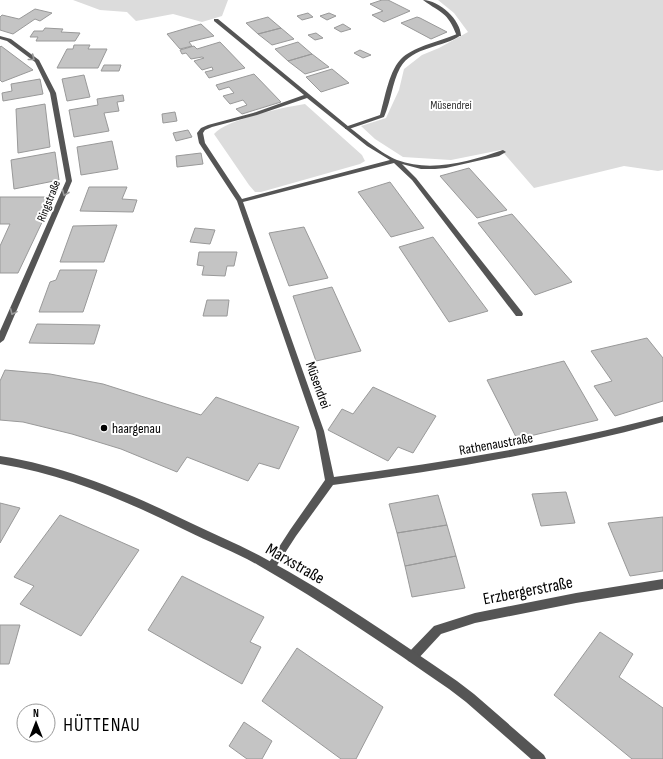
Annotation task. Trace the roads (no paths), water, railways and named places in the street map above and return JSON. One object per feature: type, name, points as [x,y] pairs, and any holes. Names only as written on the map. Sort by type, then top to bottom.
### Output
[{"type":"street","points":[[347,128],[382,116],[397,69],[405,58],[459,35],[455,23],[442,10],[425,0]]},
{"type":"street","points":[[216,20],[251,47],[307,96],[369,145],[395,161],[414,179],[519,314]]},
{"type":"street","name":"Ringstraße","points":[[0,37],[9,40],[37,60],[53,93],[69,181],[67,190],[0,340]]},
{"type":"street","name":"Müsendrei","points":[[307,96],[255,114],[210,126],[203,129],[200,133],[202,143],[240,201],[249,231],[320,431],[330,480]]},
{"type":"street","points":[[240,201],[395,161],[421,167],[441,167],[497,155],[503,152]]},
{"type":"street","name":"Rathenaustraße","points":[[330,480],[454,464],[532,451],[624,430],[663,419]]},
{"type":"street","name":"Marxstraße","points":[[0,460],[18,462],[69,475],[119,494],[271,567],[412,657],[470,698],[540,759]]},
{"type":"street","points":[[271,567],[293,532],[330,480]]},
{"type":"street","name":"Erzbergerstraße","points":[[412,657],[438,630],[475,618],[576,598],[663,584]]},
{"type":"place","name":"haargenau","points":[[104,428]]},
{"type":"district","name":"HÜTTENAU","points":[[102,725]]}]
